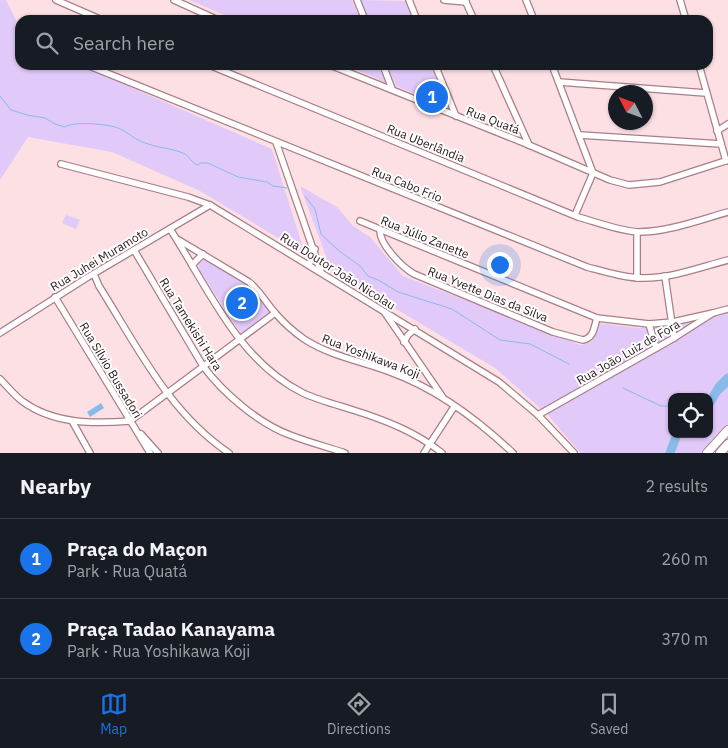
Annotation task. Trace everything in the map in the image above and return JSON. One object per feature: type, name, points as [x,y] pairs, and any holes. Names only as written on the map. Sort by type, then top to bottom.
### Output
[{"type":"main road","points":[[707,453],[728,430]]},
{"type":"main road","points":[[720,453],[728,444]]},
{"type":"street","points":[[56,0],[90,15]]},
{"type":"street","points":[[174,0],[207,15]]},
{"type":"street","points":[[357,0],[363,15]]},
{"type":"street","points":[[409,0],[415,15]]},
{"type":"street","points":[[444,0],[465,1],[472,15]]},
{"type":"street","points":[[526,0],[532,15]]},
{"type":"street","points":[[680,0],[684,15]]},
{"type":"street","name":"Rua Cabo Frio","points":[[99,70],[565,260],[587,267],[637,278],[665,276],[728,260]]},
{"type":"street","name":"Rua Uberlândia","points":[[222,70],[575,215],[637,232]]},
{"type":"street","name":"Rua Quatá","points":[[343,70],[529,145],[610,180],[629,185],[660,182],[727,161]]},
{"type":"street","points":[[385,70],[392,89]]},
{"type":"street","points":[[437,70],[456,116]]},
{"type":"street","points":[[495,70],[529,145]]},
{"type":"street","points":[[554,70],[593,173],[575,215]]},
{"type":"street","points":[[700,70],[720,144],[727,161]]},
{"type":"street","points":[[559,82],[706,93]]},
{"type":"street","points":[[717,131],[728,124]]},
{"type":"street","points":[[580,135],[720,144]]},
{"type":"street","points":[[276,142],[322,272]]},
{"type":"street","name":"Rua Doutor João Nicolau","points":[[61,164],[188,197],[210,205],[499,382],[538,415],[574,453]]},
{"type":"street","name":"Rua Juhei Muramoto","points":[[0,333],[210,205]]},
{"type":"street","points":[[637,278],[637,232],[663,229],[728,212]]},
{"type":"street","name":"Rua Júlio Zanette","points":[[360,221],[597,318],[649,324],[673,322],[713,313]]},
{"type":"street","points":[[170,229],[240,339],[259,362],[279,378],[303,393],[374,416],[401,428],[442,453]]},
{"type":"street","name":"Rua Yvette Dias da Silva","points":[[380,230],[382,239],[399,263],[414,274],[553,332],[583,340],[588,339],[592,336],[597,318]]},
{"type":"street","name":"Rua Yoshikawa Koji","points":[[177,239],[249,282],[259,290],[275,313],[304,339],[326,351],[374,366],[418,384],[491,432],[513,453]]},
{"type":"street","points":[[310,265],[315,249]]},
{"type":"street","name":"Rua Tamekishi Hara","points":[[134,250],[203,366],[213,379],[257,417],[289,435],[345,453]]},
{"type":"street","points":[[192,265],[203,254]]},
{"type":"street","points":[[94,274],[99,286],[167,393],[196,427],[229,453]]},
{"type":"street","points":[[665,276],[674,338]]},
{"type":"street","name":"Rua Sílvio Bussadori","points":[[55,298],[150,453]]},
{"type":"street","name":"Rua João Luiz de Fora","points":[[538,415],[674,338],[713,313],[728,309]]},
{"type":"street","points":[[383,310],[444,400]]},
{"type":"street","points":[[0,379],[21,400],[43,413],[72,421],[103,423],[130,421],[275,313]]},
{"type":"street","points":[[649,324],[656,348]]},
{"type":"street","points":[[404,342],[415,329]]},
{"type":"street","points":[[418,384],[426,374]]},
{"type":"street","points":[[424,453],[454,407]]},
{"type":"street","points":[[72,421],[90,453]]},
{"type":"street","points":[[130,421],[158,453]]},
{"type":"shaded area","points":[[0,0],[6,0],[15,18],[15,70],[91,70],[272,149],[305,254],[200,191],[112,152],[28,137],[0,180]]},
{"type":"shaded area","points":[[189,0],[352,0],[358,15],[225,15]]},
{"type":"shaded area","points":[[360,0],[405,1],[411,15],[367,15]]},
{"type":"shaded area","points":[[357,70],[380,70],[385,82]]},
{"type":"shaded area","points":[[389,70],[432,70],[448,108],[396,86]]},
{"type":"shaded area","points":[[300,186],[337,207],[353,226],[370,237],[403,276],[581,345],[589,343],[594,339],[596,323],[640,328],[665,326],[728,314],[728,428],[703,453],[580,453],[548,415],[495,368],[331,270]]},
{"type":"shaded area","points":[[66,215],[80,220],[76,229],[62,223]]},
{"type":"shaded area","points":[[204,259],[258,293],[270,313],[241,334],[200,271],[198,264]]},
{"type":"water","points":[[728,377],[728,387],[713,400],[713,396]]},
{"type":"water","points":[[101,403],[104,408],[90,417],[87,412]]},
{"type":"waterway","points":[[0,96],[11,110],[45,118],[65,127],[75,124],[99,124],[113,127],[122,130],[141,142],[183,153],[198,165],[208,163],[238,177],[287,188]]},
{"type":"waterway","points":[[305,196],[315,209],[321,234],[338,250],[360,266],[368,276],[398,292],[452,309],[500,340],[530,344],[569,364]]},
{"type":"waterway","points":[[713,397],[719,387],[728,378]]},
{"type":"waterway","points":[[623,388],[661,406],[668,406]]},
{"type":"waterway","points":[[670,453],[676,438]]},
{"type":"place","name":"Praça do Maçon","points":[[432,97]]},
{"type":"place","name":"Praça Tadao Kanayama","points":[[242,303]]}]
